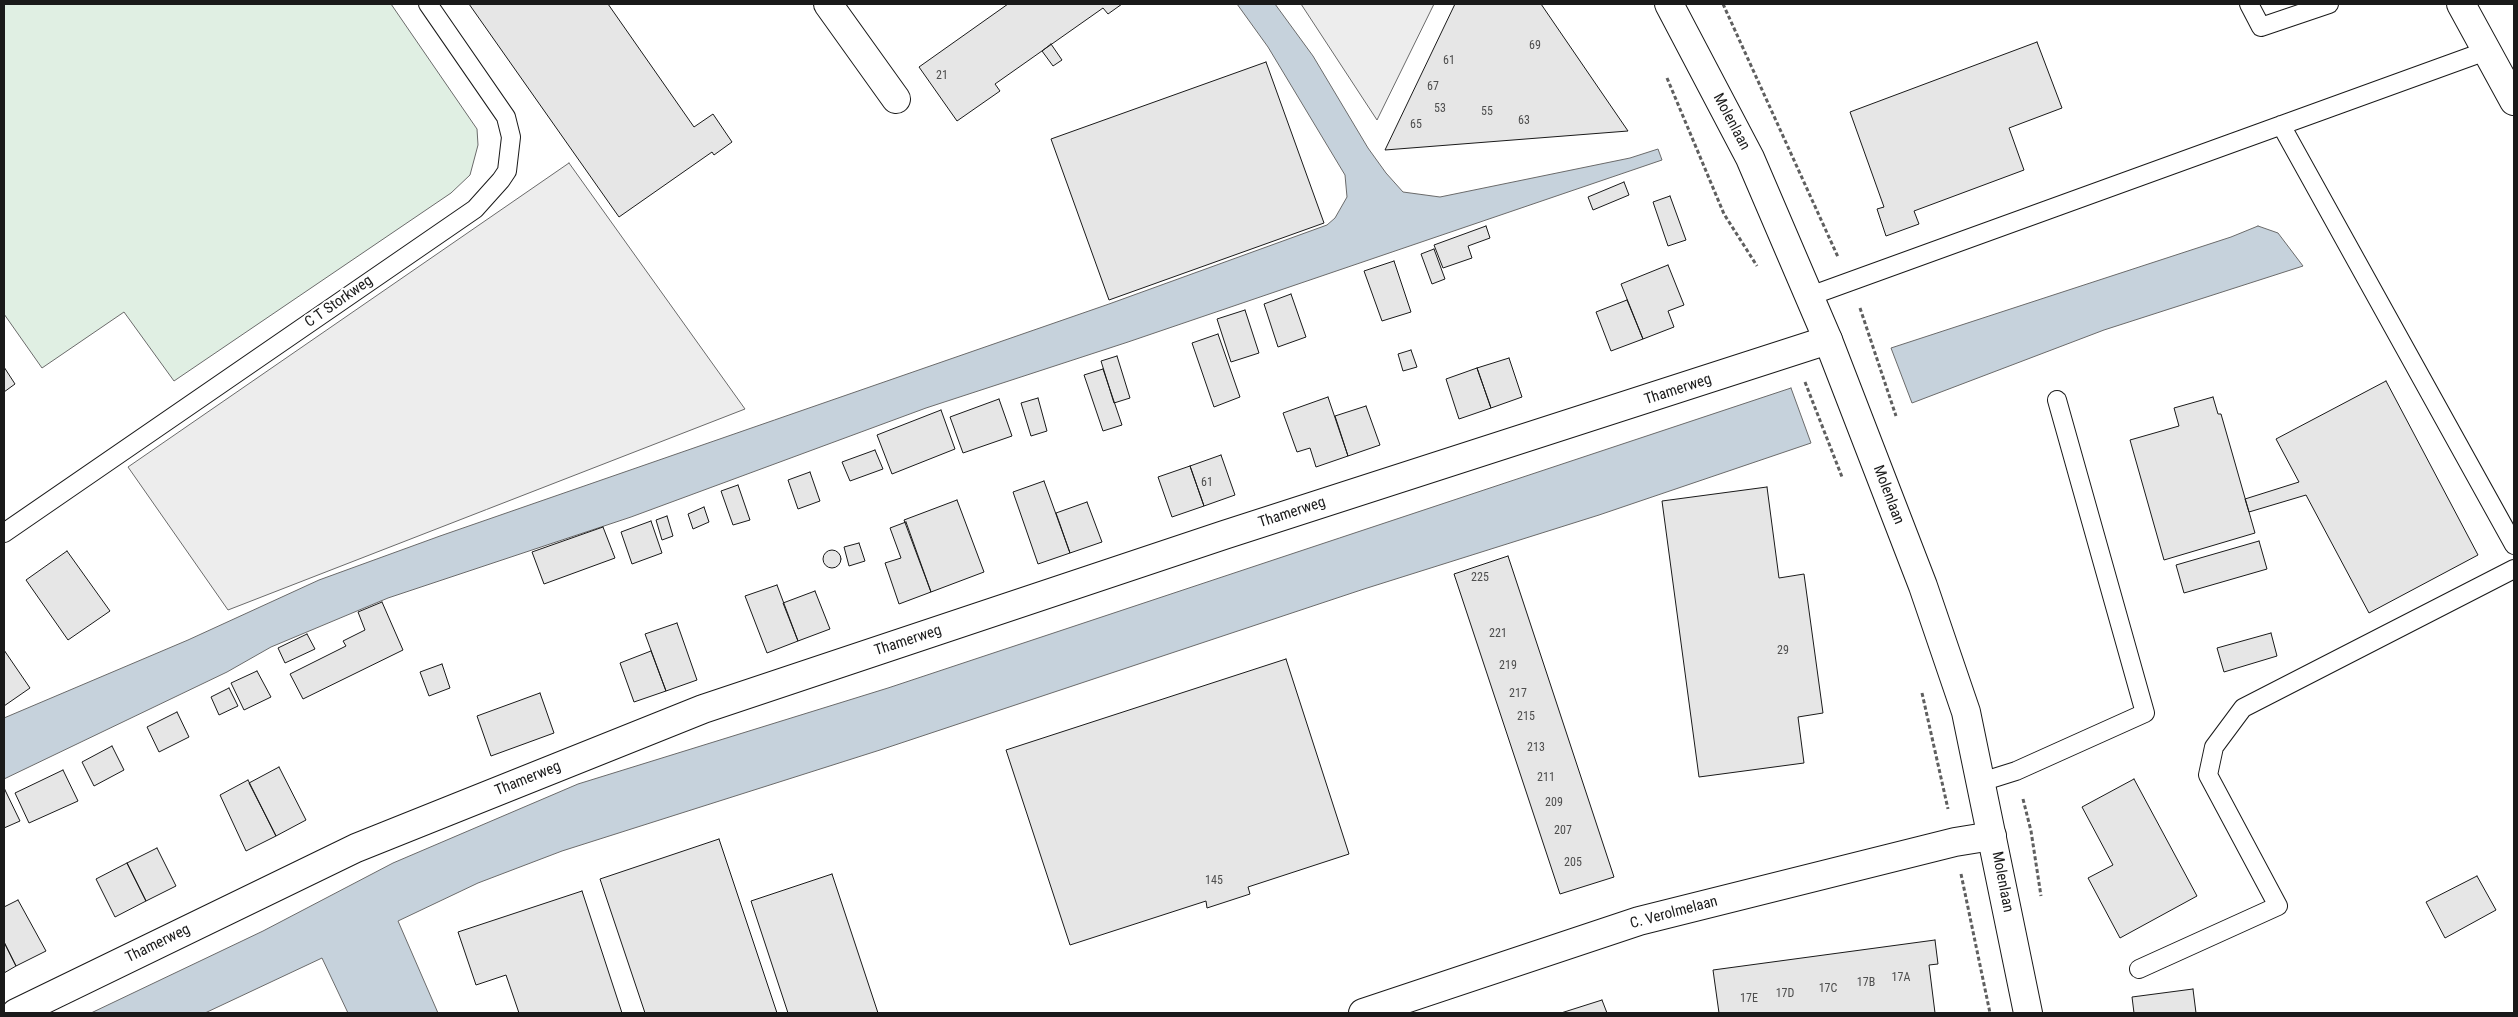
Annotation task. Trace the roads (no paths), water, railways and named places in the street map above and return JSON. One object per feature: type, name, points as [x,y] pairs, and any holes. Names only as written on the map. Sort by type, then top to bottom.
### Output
[{"type":"street","points":[[828,4],[896,99]]},
{"type":"street","name":"Molenlaan","points":[[1668,4],[1750,158],[1828,340],[1926,595],[1966,712],[2028,1013]]},
{"type":"street","points":[[2461,4],[2514,101]]},
{"type":"street","name":"Thamerweg","points":[[16,1013],[356,848],[703,709],[1234,532],[1794,353],[1828,340]]},
{"type":"street","name":"C. Verolmelaan","points":[[1363,1013],[1639,921],[1955,842],[1992,836]]},
{"type":"lane","name":"C T Storkweg","points":[[4,533],[475,209],[501,180],[507,171],[511,137],[506,117],[428,4]]},
{"type":"lane","points":[[2248,4],[2261,27],[2329,4]]},
{"type":"lane","points":[[1810,296],[2486,51]]},
{"type":"lane","points":[[2281,125],[2514,545]]},
{"type":"lane","points":[[1981,782],[2016,771],[2145,713],[2056,400]]},
{"type":"lane","points":[[2139,969],[2278,906],[2208,775],[2214,747],[2242,708],[2514,569]]}]
